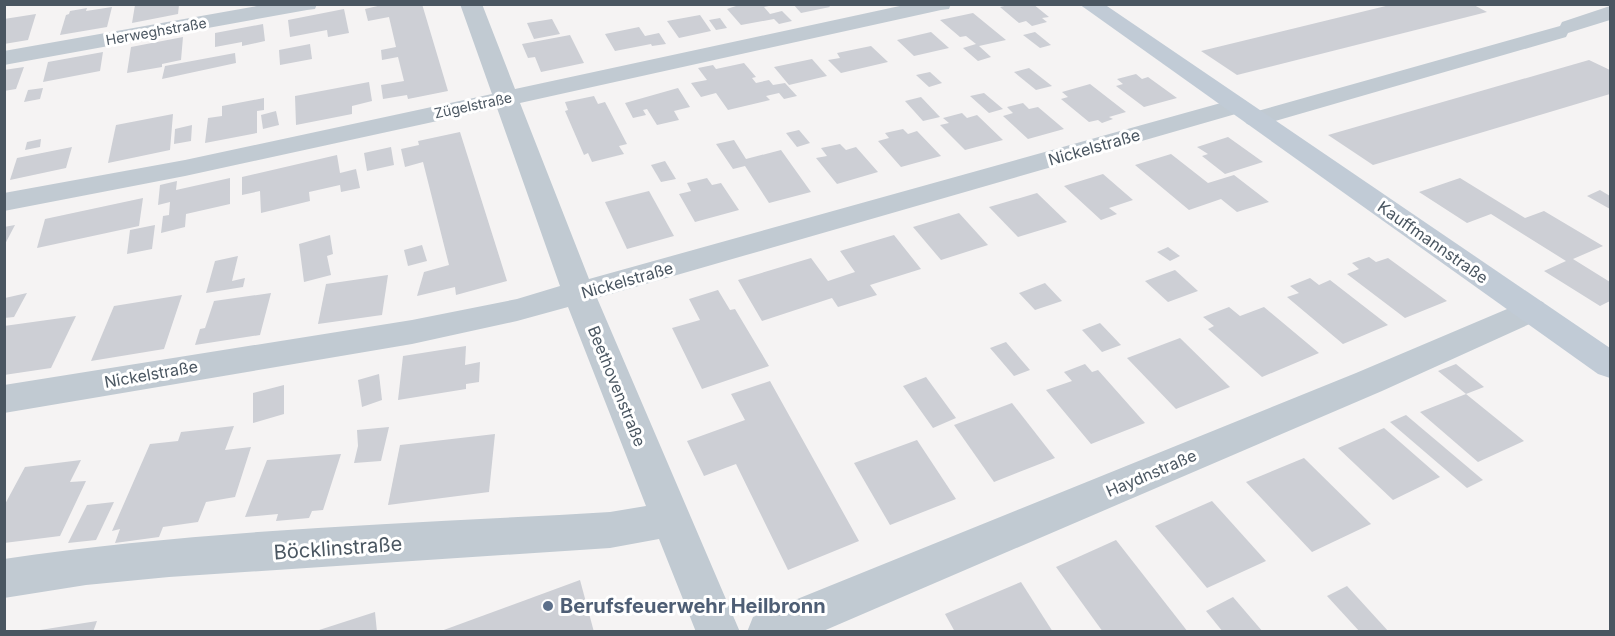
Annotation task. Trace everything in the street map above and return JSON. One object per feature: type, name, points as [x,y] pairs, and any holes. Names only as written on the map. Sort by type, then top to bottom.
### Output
[{"type":"street","name":"Herweghstraße","points":[[4,58],[307,4]]},
{"type":"street","name":"Beethovenstraße","points":[[471,4],[579,294],[717,632]]},
{"type":"street","name":"Zügelstraße","points":[[4,202],[185,168],[941,4]]},
{"type":"street","name":"Kauffmannstraße","points":[[1089,4],[1611,365]]},
{"type":"street","points":[[1246,112],[1564,29],[1611,13]]},
{"type":"street","name":"Nickelstraße","points":[[4,399],[472,321],[579,294],[1246,112]]},
{"type":"street","name":"Haydnstraße","points":[[769,632],[1337,395],[1531,310]]},
{"type":"street","name":"Böcklinstraße","points":[[4,579],[86,566],[169,558],[610,530],[672,519]]},
{"type":"building","points":[[386,4],[422,4],[448,91],[408,99],[407,95],[383,99],[381,85],[404,81],[398,57],[382,60],[381,50],[396,47],[389,17],[368,21],[365,9]]},
{"type":"building","points":[[742,4],[767,4],[769,6],[764,7],[770,14],[782,11],[792,21],[779,24],[774,19],[741,25],[727,9]]},
{"type":"building","points":[[793,4],[828,4],[830,7],[801,13]]},
{"type":"building","points":[[1013,4],[1033,4],[1049,17],[1042,18],[1047,22],[1032,26],[1026,21],[1019,23],[1000,7]]},
{"type":"building","points":[[1394,4],[1472,4],[1487,12],[1237,75],[1201,51]]},
{"type":"building","points":[[135,5],[179,5],[178,14],[132,23]]},
{"type":"building","points":[[112,7],[107,27],[60,35],[66,15],[70,11]]},
{"type":"building","points":[[344,9],[349,33],[328,37],[327,30],[290,37],[288,20]]},
{"type":"building","points":[[973,13],[1006,40],[979,46],[991,57],[978,61],[963,48],[976,44],[966,36],[960,37],[940,20]]},
{"type":"building","points":[[36,14],[28,40],[4,44],[4,19]]},
{"type":"building","points":[[700,15],[711,31],[679,38],[667,21]]},
{"type":"building","points":[[720,18],[727,28],[716,30],[709,20]]},
{"type":"building","points":[[552,19],[560,34],[534,39],[527,23]]},
{"type":"building","points":[[263,24],[265,41],[242,46],[242,42],[215,47],[215,33]]},
{"type":"building","points":[[639,27],[645,36],[659,33],[666,44],[652,46],[651,44],[615,51],[605,34]]},
{"type":"building","points":[[931,32],[949,48],[914,56],[897,40]]},
{"type":"building","points":[[1035,32],[1051,45],[1040,48],[1023,35]]},
{"type":"building","points":[[570,35],[584,63],[541,72],[535,57],[528,58],[522,44]]},
{"type":"building","points":[[183,37],[181,60],[162,64],[162,67],[127,73],[131,47]]},
{"type":"building","points":[[310,44],[312,59],[280,65],[279,50]]},
{"type":"building","points":[[871,46],[888,62],[841,73],[828,60],[840,58],[837,53]]},
{"type":"building","points":[[103,52],[100,71],[43,82],[48,62]]},
{"type":"building","points":[[235,53],[236,63],[162,79],[165,66]]},
{"type":"building","points":[[812,59],[827,76],[789,85],[774,67]]},
{"type":"building","points":[[1589,60],[1610,70],[1610,94],[1373,165],[1328,135]]},
{"type":"building","points":[[744,63],[756,77],[752,78],[756,83],[769,80],[773,85],[785,83],[797,96],[784,99],[779,93],[766,96],[770,100],[728,110],[716,93],[701,97],[691,83],[707,80],[698,68],[713,65],[716,69]]},
{"type":"building","points":[[24,67],[16,89],[4,91],[4,70]]},
{"type":"building","points":[[1029,68],[1052,86],[1036,90],[1014,72]]},
{"type":"building","points":[[930,72],[942,83],[929,87],[916,75]]},
{"type":"building","points":[[1136,74],[1142,79],[1148,77],[1177,98],[1144,107],[1116,86],[1123,84],[1117,79]]},
{"type":"building","points":[[369,82],[372,101],[352,106],[352,114],[296,125],[295,96]]},
{"type":"building","points":[[1090,84],[1126,112],[1109,117],[1113,119],[1102,123],[1098,120],[1089,122],[1061,99],[1068,97],[1062,92]]},
{"type":"building","points":[[43,88],[40,99],[24,102],[28,90]]},
{"type":"building","points":[[678,88],[690,107],[674,111],[679,120],[657,125],[647,109],[643,110],[646,115],[633,118],[625,103]]},
{"type":"building","points":[[984,93],[1003,109],[989,113],[970,96]]},
{"type":"building","points":[[594,96],[598,104],[605,102],[627,144],[619,146],[624,154],[592,162],[588,153],[584,155],[565,111],[568,110],[565,102]]},
{"type":"building","points":[[921,97],[940,117],[923,121],[905,101]]},
{"type":"building","points":[[264,98],[264,110],[257,111],[257,133],[205,143],[208,118],[222,116],[222,106]]},
{"type":"building","points":[[1023,103],[1029,109],[1038,107],[1064,129],[1028,139],[1003,116],[1013,113],[1007,107]]},
{"type":"building","points":[[276,111],[279,125],[263,129],[261,115]]},
{"type":"building","points":[[962,113],[967,118],[977,115],[1003,140],[965,150],[940,125],[949,123],[943,118]]},
{"type":"building","points":[[173,114],[170,150],[108,163],[116,125]]},
{"type":"building","points":[[192,125],[191,141],[174,144],[175,129]]},
{"type":"building","points":[[903,129],[908,134],[917,131],[941,156],[901,167],[878,141],[889,138],[885,133]]},
{"type":"building","points":[[799,130],[810,143],[797,147],[786,133]]},
{"type":"building","points":[[460,132],[507,281],[456,295],[455,287],[417,296],[424,272],[449,265],[423,162],[405,167],[401,149],[419,145],[418,141]]},
{"type":"building","points":[[1228,137],[1263,162],[1225,174],[1202,156],[1208,154],[1197,147]]},
{"type":"building","points":[[41,139],[40,147],[25,150],[27,142]]},
{"type":"building","points":[[734,140],[746,159],[781,150],[811,192],[769,203],[745,166],[733,169],[716,144]]},
{"type":"building","points":[[840,144],[846,150],[856,147],[878,172],[837,184],[816,158],[827,156],[821,148]]},
{"type":"building","points":[[72,147],[66,168],[10,180],[17,158]]},
{"type":"building","points":[[391,147],[394,165],[367,171],[364,153]]},
{"type":"building","points":[[1171,154],[1208,183],[1234,175],[1269,202],[1237,212],[1221,199],[1189,210],[1135,165]]},
{"type":"building","points":[[337,155],[340,173],[356,169],[360,188],[341,192],[340,185],[309,192],[310,201],[261,213],[260,191],[242,195],[242,177]]},
{"type":"building","points":[[665,161],[676,179],[661,182],[651,165]]},
{"type":"building","points":[[1103,174],[1133,200],[1109,208],[1117,214],[1101,220],[1064,186]]},
{"type":"building","points":[[230,178],[230,204],[186,214],[185,227],[161,233],[163,216],[169,215],[170,202],[158,205],[160,185],[177,181],[176,190]]},
{"type":"building","points":[[707,178],[712,185],[721,183],[739,210],[695,222],[679,194],[691,191],[687,183]]},
{"type":"building","points":[[1460,178],[1525,218],[1544,211],[1603,246],[1573,259],[1610,282],[1610,301],[1600,306],[1544,271],[1566,261],[1491,214],[1467,223],[1419,192]]},
{"type":"building","points":[[1600,190],[1610,196],[1610,209],[1587,196]]},
{"type":"building","points":[[649,191],[674,236],[627,249],[605,202]]},
{"type":"building","points":[[1037,193],[1067,222],[1018,237],[989,207]]},
{"type":"building","points":[[143,198],[139,226],[37,248],[45,219]]},
{"type":"building","points":[[959,213],[988,245],[941,260],[913,227]]},
{"type":"building","points":[[15,225],[4,246],[4,227]]},
{"type":"building","points":[[155,225],[152,249],[127,254],[130,230]]},
{"type":"building","points":[[330,235],[333,254],[327,256],[331,275],[304,282],[299,244]]},
{"type":"building","points":[[894,235],[921,269],[870,285],[877,295],[838,307],[832,298],[762,321],[738,280],[811,258],[828,281],[855,272],[840,251]]},
{"type":"building","points":[[422,245],[427,261],[408,266],[404,250]]},
{"type":"building","points":[[1168,247],[1180,256],[1170,261],[1157,252]]},
{"type":"building","points":[[238,256],[232,281],[245,278],[243,287],[206,293],[215,261]]},
{"type":"building","points":[[1369,257],[1376,262],[1388,258],[1447,301],[1405,318],[1347,274],[1359,269],[1352,263]]},
{"type":"building","points":[[1175,270],[1198,291],[1168,302],[1145,281]]},
{"type":"building","points":[[388,275],[382,315],[318,324],[326,284]]},
{"type":"building","points":[[1310,278],[1319,285],[1330,280],[1388,325],[1343,344],[1287,297],[1299,293],[1290,286]]},
{"type":"building","points":[[1045,283],[1062,301],[1035,310],[1019,293]]},
{"type":"building","points":[[718,290],[730,310],[735,309],[769,366],[702,389],[672,328],[700,320],[689,299]]},
{"type":"building","points":[[27,293],[14,317],[4,318],[5,298]]},
{"type":"building","points":[[271,293],[260,335],[195,345],[200,329],[205,328],[214,301]]},
{"type":"building","points":[[182,295],[164,349],[91,361],[114,306]]},
{"type":"building","points":[[1229,307],[1240,316],[1264,307],[1319,353],[1262,377],[1208,329],[1214,326],[1203,317]]},
{"type":"building","points":[[76,316],[51,368],[4,375],[4,326]]},
{"type":"building","points":[[1100,323],[1121,345],[1102,352],[1082,330]]},
{"type":"building","points":[[1180,338],[1230,387],[1176,409],[1127,358]]},
{"type":"building","points":[[1006,342],[1030,370],[1014,376],[990,348]]},
{"type":"building","points":[[466,346],[465,365],[480,362],[479,382],[466,384],[466,389],[398,400],[403,356]]},
{"type":"building","points":[[1085,364],[1092,372],[1098,370],[1145,423],[1091,444],[1046,390],[1072,381],[1064,372]]},
{"type":"building","points":[[1456,364],[1484,387],[1466,394],[1438,371]]},
{"type":"building","points":[[379,374],[382,400],[362,407],[358,380]]},
{"type":"building","points":[[926,377],[956,418],[933,428],[903,386]]},
{"type":"building","points":[[770,381],[859,541],[788,570],[736,464],[704,476],[687,441],[745,420],[731,394]]},
{"type":"building","points":[[284,385],[284,414],[253,423],[253,393]]},
{"type":"building","points":[[1466,394],[1524,441],[1478,462],[1420,412]]},
{"type":"building","points":[[1012,403],[1055,458],[994,482],[954,425]]},
{"type":"building","points":[[1406,415],[1483,480],[1467,488],[1390,422]]},
{"type":"building","points":[[234,426],[225,450],[251,447],[235,497],[206,502],[198,522],[163,527],[159,537],[115,543],[120,529],[112,531],[150,444],[178,441],[181,432]]},
{"type":"building","points":[[389,427],[381,461],[354,463],[358,446],[357,430]]},
{"type":"building","points":[[1384,428],[1440,477],[1393,500],[1338,448]]},
{"type":"building","points":[[495,434],[489,492],[388,505],[400,445]]},
{"type":"building","points":[[917,440],[956,499],[890,525],[854,463]]},
{"type":"building","points":[[341,454],[323,510],[312,511],[309,518],[276,521],[278,514],[245,517],[267,460]]},
{"type":"building","points":[[1304,458],[1371,524],[1312,552],[1246,482]]},
{"type":"building","points":[[81,460],[70,482],[86,481],[60,536],[4,543],[4,506],[25,467]]},
{"type":"building","points":[[1212,501],[1266,561],[1207,588],[1155,526]]},
{"type":"building","points":[[114,502],[96,540],[68,543],[87,505]]},
{"type":"building","points":[[1116,540],[1188,632],[1103,632],[1056,567]]},
{"type":"building","name":"Berufsfeuerwehr Heilbronn","points":[[580,580],[594,632],[441,632],[441,631]]},
{"type":"building","points":[[1021,582],[1053,632],[955,632],[945,614]]},
{"type":"building","points":[[1347,586],[1389,632],[1360,632],[1327,596]]},
{"type":"building","points":[[1233,597],[1263,632],[1223,632],[1206,611]]},
{"type":"building","points":[[375,612],[377,632],[316,632],[316,631]]},
{"type":"building","points":[[97,621],[93,632],[40,632],[40,630]]},
{"type":"place","name":"Berufsfeuerwehr Heilbronn","points":[[548,606]]}]
